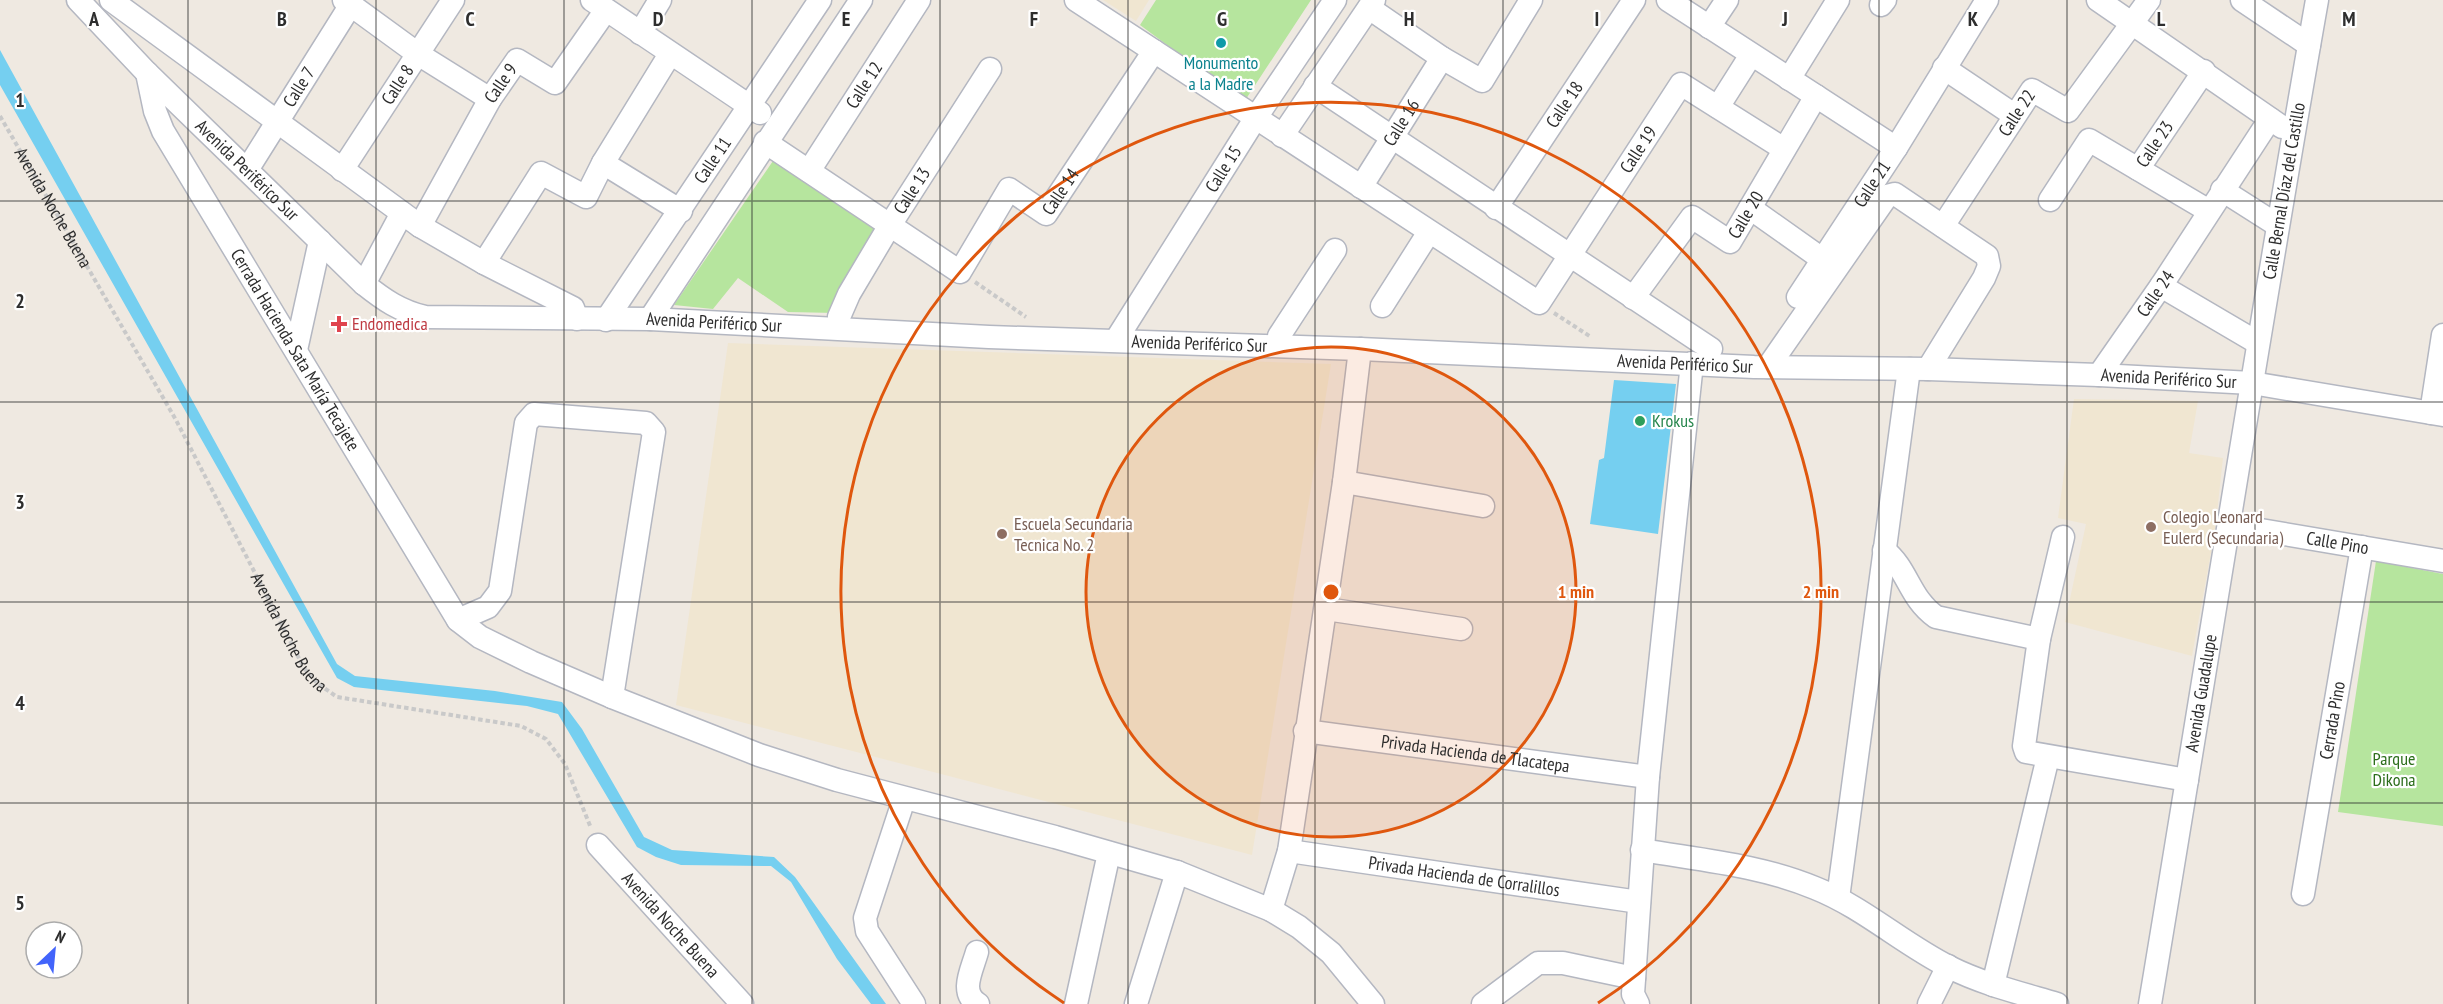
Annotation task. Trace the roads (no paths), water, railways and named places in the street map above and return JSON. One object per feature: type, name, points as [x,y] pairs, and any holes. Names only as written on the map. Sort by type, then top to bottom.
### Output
[{"type":"street","name":"Avenida Periférico Sur","points":[[78,0],[106,6],[147,74],[364,284],[386,302],[405,312],[425,317],[650,319],[989,338],[1360,349],[1761,367],[2099,375],[2252,383],[2437,414]]},
{"type":"street","name":"Calle 8","points":[[342,170],[453,0]]},
{"type":"street","points":[[640,33],[660,0]]},
{"type":"street","name":"Calle 11","points":[[606,320],[820,0]]},
{"type":"street","points":[[650,319],[861,0]]},
{"type":"street","name":"Calle 12","points":[[809,171],[919,0]]},
{"type":"street","points":[[1076,0],[1429,232],[1382,306]]},
{"type":"street","name":"Calle 15","points":[[1116,340],[1256,119],[1335,0]]},
{"type":"street","points":[[1282,136],[1371,4],[1442,57],[1482,81],[1531,0]]},
{"type":"street","name":"Calle 18","points":[[1496,208],[1634,0]]},
{"type":"street","points":[[1668,0],[1896,148]]},
{"type":"street","points":[[1709,27],[1727,0]]},
{"type":"street","points":[[1789,79],[1838,0]]},
{"type":"street","name":"Calle 21","points":[[1761,367],[1822,259],[1896,148],[1987,0]]},
{"type":"street","points":[[2098,0],[2205,71],[2295,135]]},
{"type":"street","name":"Calle 22","points":[[1943,226],[2032,90],[2068,111],[2149,0]]},
{"type":"street","points":[[2242,0],[2309,45]]},
{"type":"street","name":"Calle Bernal Díaz del Castillo","points":[[2252,383],[2317,0]]},
{"type":"street","points":[[347,3],[418,54],[490,99]]},
{"type":"street","name":"Calle 7","points":[[247,170],[347,3]]},
{"type":"street","points":[[599,5],[750,106],[771,133],[809,171],[890,225]]},
{"type":"street","name":"Calle 9","points":[[364,284],[411,220],[517,60],[555,83],[599,5]]},
{"type":"street","points":[[106,6],[276,121],[411,220],[484,263],[573,308],[577,320]]},
{"type":"street","name":"Calle 14","points":[[890,225],[960,272],[1009,189],[1046,214],[1154,51]]},
{"type":"street","points":[[484,263],[541,173],[586,197],[603,163],[670,54]]},
{"type":"street","points":[[1751,55],[1718,107],[1784,149]]},
{"type":"street","name":"Calle 16","points":[[1361,187],[1442,57]]},
{"type":"street","points":[[1944,68],[2014,115]]},
{"type":"street","name":"Calle 13","points":[[839,317],[849,294],[890,225],[990,69]]},
{"type":"street","name":"Calle 23","points":[[2050,200],[2089,140],[2138,170],[2205,71]]},
{"type":"street","name":"Cerrada Hacienda Sata María Tecajete","points":[[147,74],[155,111],[163,131],[458,620]]},
{"type":"street","name":"Calle 19","points":[[1429,232],[1539,303],[1681,84],[1718,107]]},
{"type":"street","points":[[1315,86],[1711,350]]},
{"type":"street","name":"Calle 20","points":[[1633,298],[1692,217],[1730,242],[1816,96]]},
{"type":"street","name":"Calle 24","points":[[2099,375],[2270,119]]},
{"type":"street","points":[[603,163],[681,211]]},
{"type":"street","points":[[2138,170],[2209,211]]},
{"type":"street","points":[[2222,190],[2277,225]]},
{"type":"street","points":[[1761,367],[1887,196],[1895,194],[1983,252],[1989,266],[1918,369],[1884,550],[1838,898]]},
{"type":"street","points":[[1749,208],[1822,259]]},
{"type":"street","points":[[296,350],[320,241]]},
{"type":"street","points":[[1279,336],[1335,250]]},
{"type":"street","points":[[2161,285],[2258,343]]},
{"type":"street","points":[[2437,414],[2443,335]]},
{"type":"street","points":[[1271,910],[1288,851],[1305,731],[1326,609],[1360,349]]},
{"type":"street","points":[[1638,1004],[1633,994],[1648,777],[1692,363]]},
{"type":"street","name":"Avenida Guadalupe","points":[[2150,1004],[2231,525],[2252,383]]},
{"type":"street","points":[[612,697],[654,432],[646,423],[534,414],[526,423],[500,591],[489,607],[458,620],[480,637],[612,697],[759,755],[904,799],[1177,872],[1271,910],[1299,927],[1331,953],[1373,1004]]},
{"type":"street","points":[[1344,482],[1483,506]]},
{"type":"street","name":"Calle Pino","points":[[2231,525],[2443,561]]},
{"type":"street","points":[[2063,537],[2039,639],[2024,747],[2026,752],[2187,780]]},
{"type":"street","name":"Cerrada Pino","points":[[2303,894],[2362,547]]},
{"type":"street","points":[[1884,550],[1902,569],[1912,592],[1923,608],[1936,617],[2039,639]]},
{"type":"street","points":[[1326,609],[1461,629]]},
{"type":"street","name":"Privada Hacienda de Tlacatepa","points":[[1305,731],[1648,777]]},
{"type":"street","points":[[1993,985],[2048,757]]},
{"type":"street","points":[[904,799],[865,918],[867,931],[915,1004]]},
{"type":"street","name":"Avenida Noche Buena","points":[[598,845],[742,1004]]},
{"type":"street","points":[[1642,850],[1772,872],[1838,898],[1948,966],[1993,985],[2057,1004]]},
{"type":"street","name":"Privada Hacienda de Corralillos","points":[[1288,851],[1639,902]]},
{"type":"street","points":[[1076,1004],[1108,853]]},
{"type":"street","points":[[1136,1004],[1177,872]]},
{"type":"street","points":[[977,952],[966,992],[970,999],[978,1004]]},
{"type":"street","points":[[1484,1004],[1538,963],[1563,963],[1634,978]]},
{"type":"street","points":[[1929,1004],[1948,966]]},
{"type":"water","points":[[0,50],[337,664],[355,676],[495,691],[562,702],[582,729],[644,837],[672,850],[774,857],[795,877],[886,1004],[871,1004],[837,959],[791,882],[771,866],[681,865],[656,857],[637,847],[558,714],[527,706],[354,687],[337,678],[0,85]]},
{"type":"water","name":"Krokus","points":[[1614,380],[1676,384],[1658,534],[1590,524],[1599,460],[1604,458]]},
{"type":"place","name":"Monumento a la Madre","points":[[1221,43]]},
{"type":"place","name":"Endomedica","points":[[339,324]]},
{"type":"place","name":"Krokus","points":[[1640,421]]},
{"type":"place","name":"Colegio Leonard Eulerd (Secundaria)","points":[[2151,527]]},
{"type":"place","name":"Escuela Secundaria Tecnica No. 2","points":[[1002,534]]},
{"type":"park label","name":"Parque Dikona","points":[[2394,769]]}]
